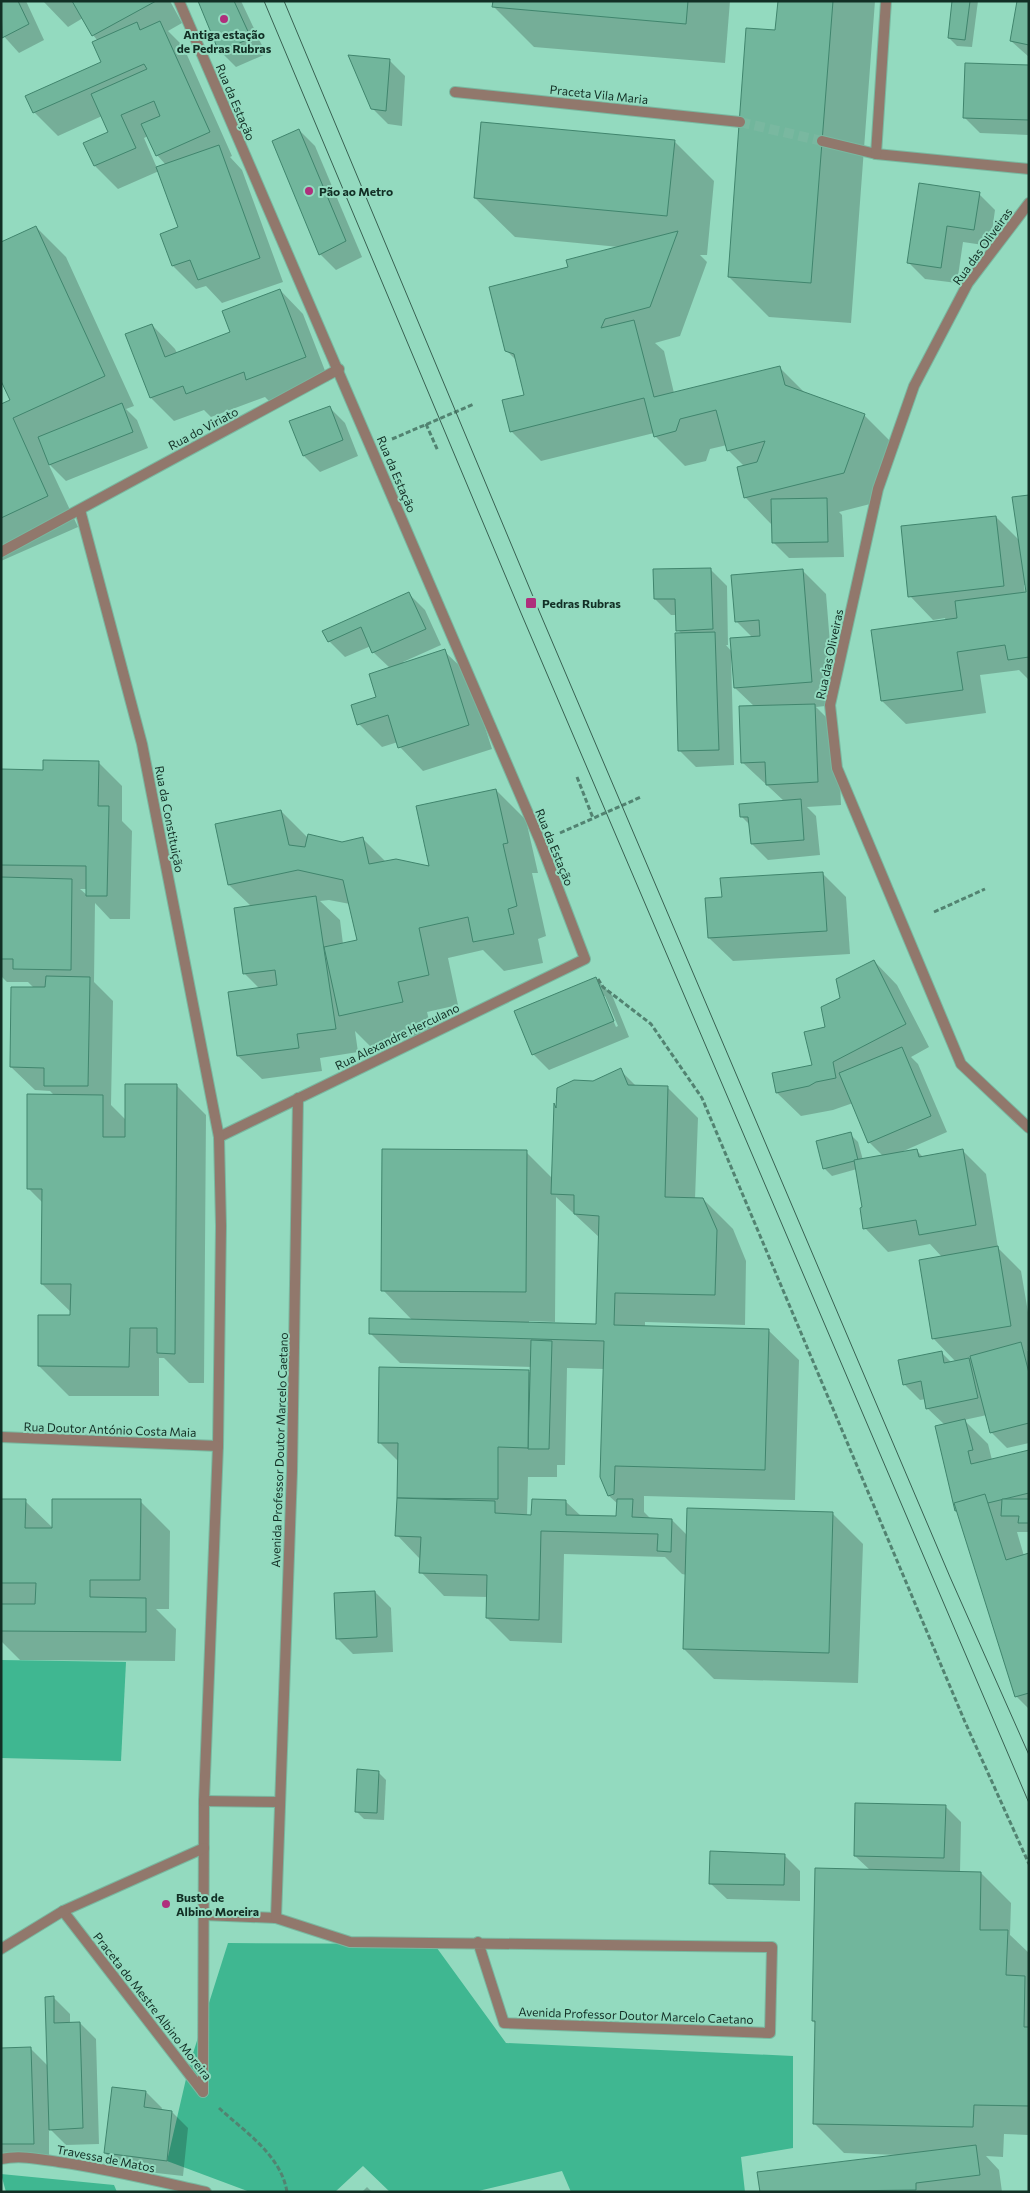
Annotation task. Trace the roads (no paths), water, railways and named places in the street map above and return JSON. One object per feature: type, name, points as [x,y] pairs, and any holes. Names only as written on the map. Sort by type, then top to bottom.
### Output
[{"type":"street","name":"Rua da Estação","points":[[179,1],[339,369],[540,841],[585,959]]},
{"type":"street","points":[[876,154],[886,1]]},
{"type":"street","name":"Praceta Vila Maria","points":[[455,92],[740,122]]},
{"type":"street","points":[[822,141],[876,154],[1029,168]]},
{"type":"street","name":"Rua das Oliveiras","points":[[1029,203],[968,283],[914,386],[878,489],[830,705],[836,768],[961,1064],[1029,1128]]},
{"type":"street","name":"Rua do Viriato","points":[[1,552],[339,369]]},
{"type":"street","name":"Rua da Constituição","points":[[80,510],[142,744],[219,1137]]},
{"type":"street","name":"Rua Alexandre Herculano","points":[[219,1137],[585,959]]},
{"type":"street","name":"Avenida Professor Doutor Marcelo Caetano","points":[[276,1918],[292,1471],[298,1098]]},
{"type":"street","points":[[1,1948],[62,1911],[204,1848],[204,1800],[218,1446],[221,1226],[219,1137]]},
{"type":"street","name":"Rua Doutor António Costa Maia","points":[[1,1437],[218,1446]]},
{"type":"street","points":[[204,1800],[280,1802]]},
{"type":"street","name":"Praceta do Mestre Albino Moreira","points":[[62,1911],[203,2092],[204,1848]]},
{"type":"street","name":"Avenida Professor Doutor Marcelo Caetano","points":[[204,1915],[276,1918],[350,1942],[478,1942],[772,1947],[770,2033],[504,2022],[478,1942]]},
{"type":"street","name":"Travessa de Matos","points":[[1,2159],[9,2157],[39,2159],[99,2168],[206,2192]]},
{"type":"tunnel","points":[[740,122],[822,141]]},
{"type":"tram line","points":[[264,1],[521,613],[1029,1803]]},
{"type":"tram line","points":[[284,1],[537,606],[950,1577],[1029,1755]]},
{"type":"place","name":"Antiga estação de Pedras Rubras","points":[[224,19]]},
{"type":"place","name":"Pão ao Metro","points":[[309,191]]},
{"type":"place","name":"Pedras Rubras","points":[[531,603]]},
{"type":"place","name":"Busto de Albino Moreira","points":[[166,1904]]}]
